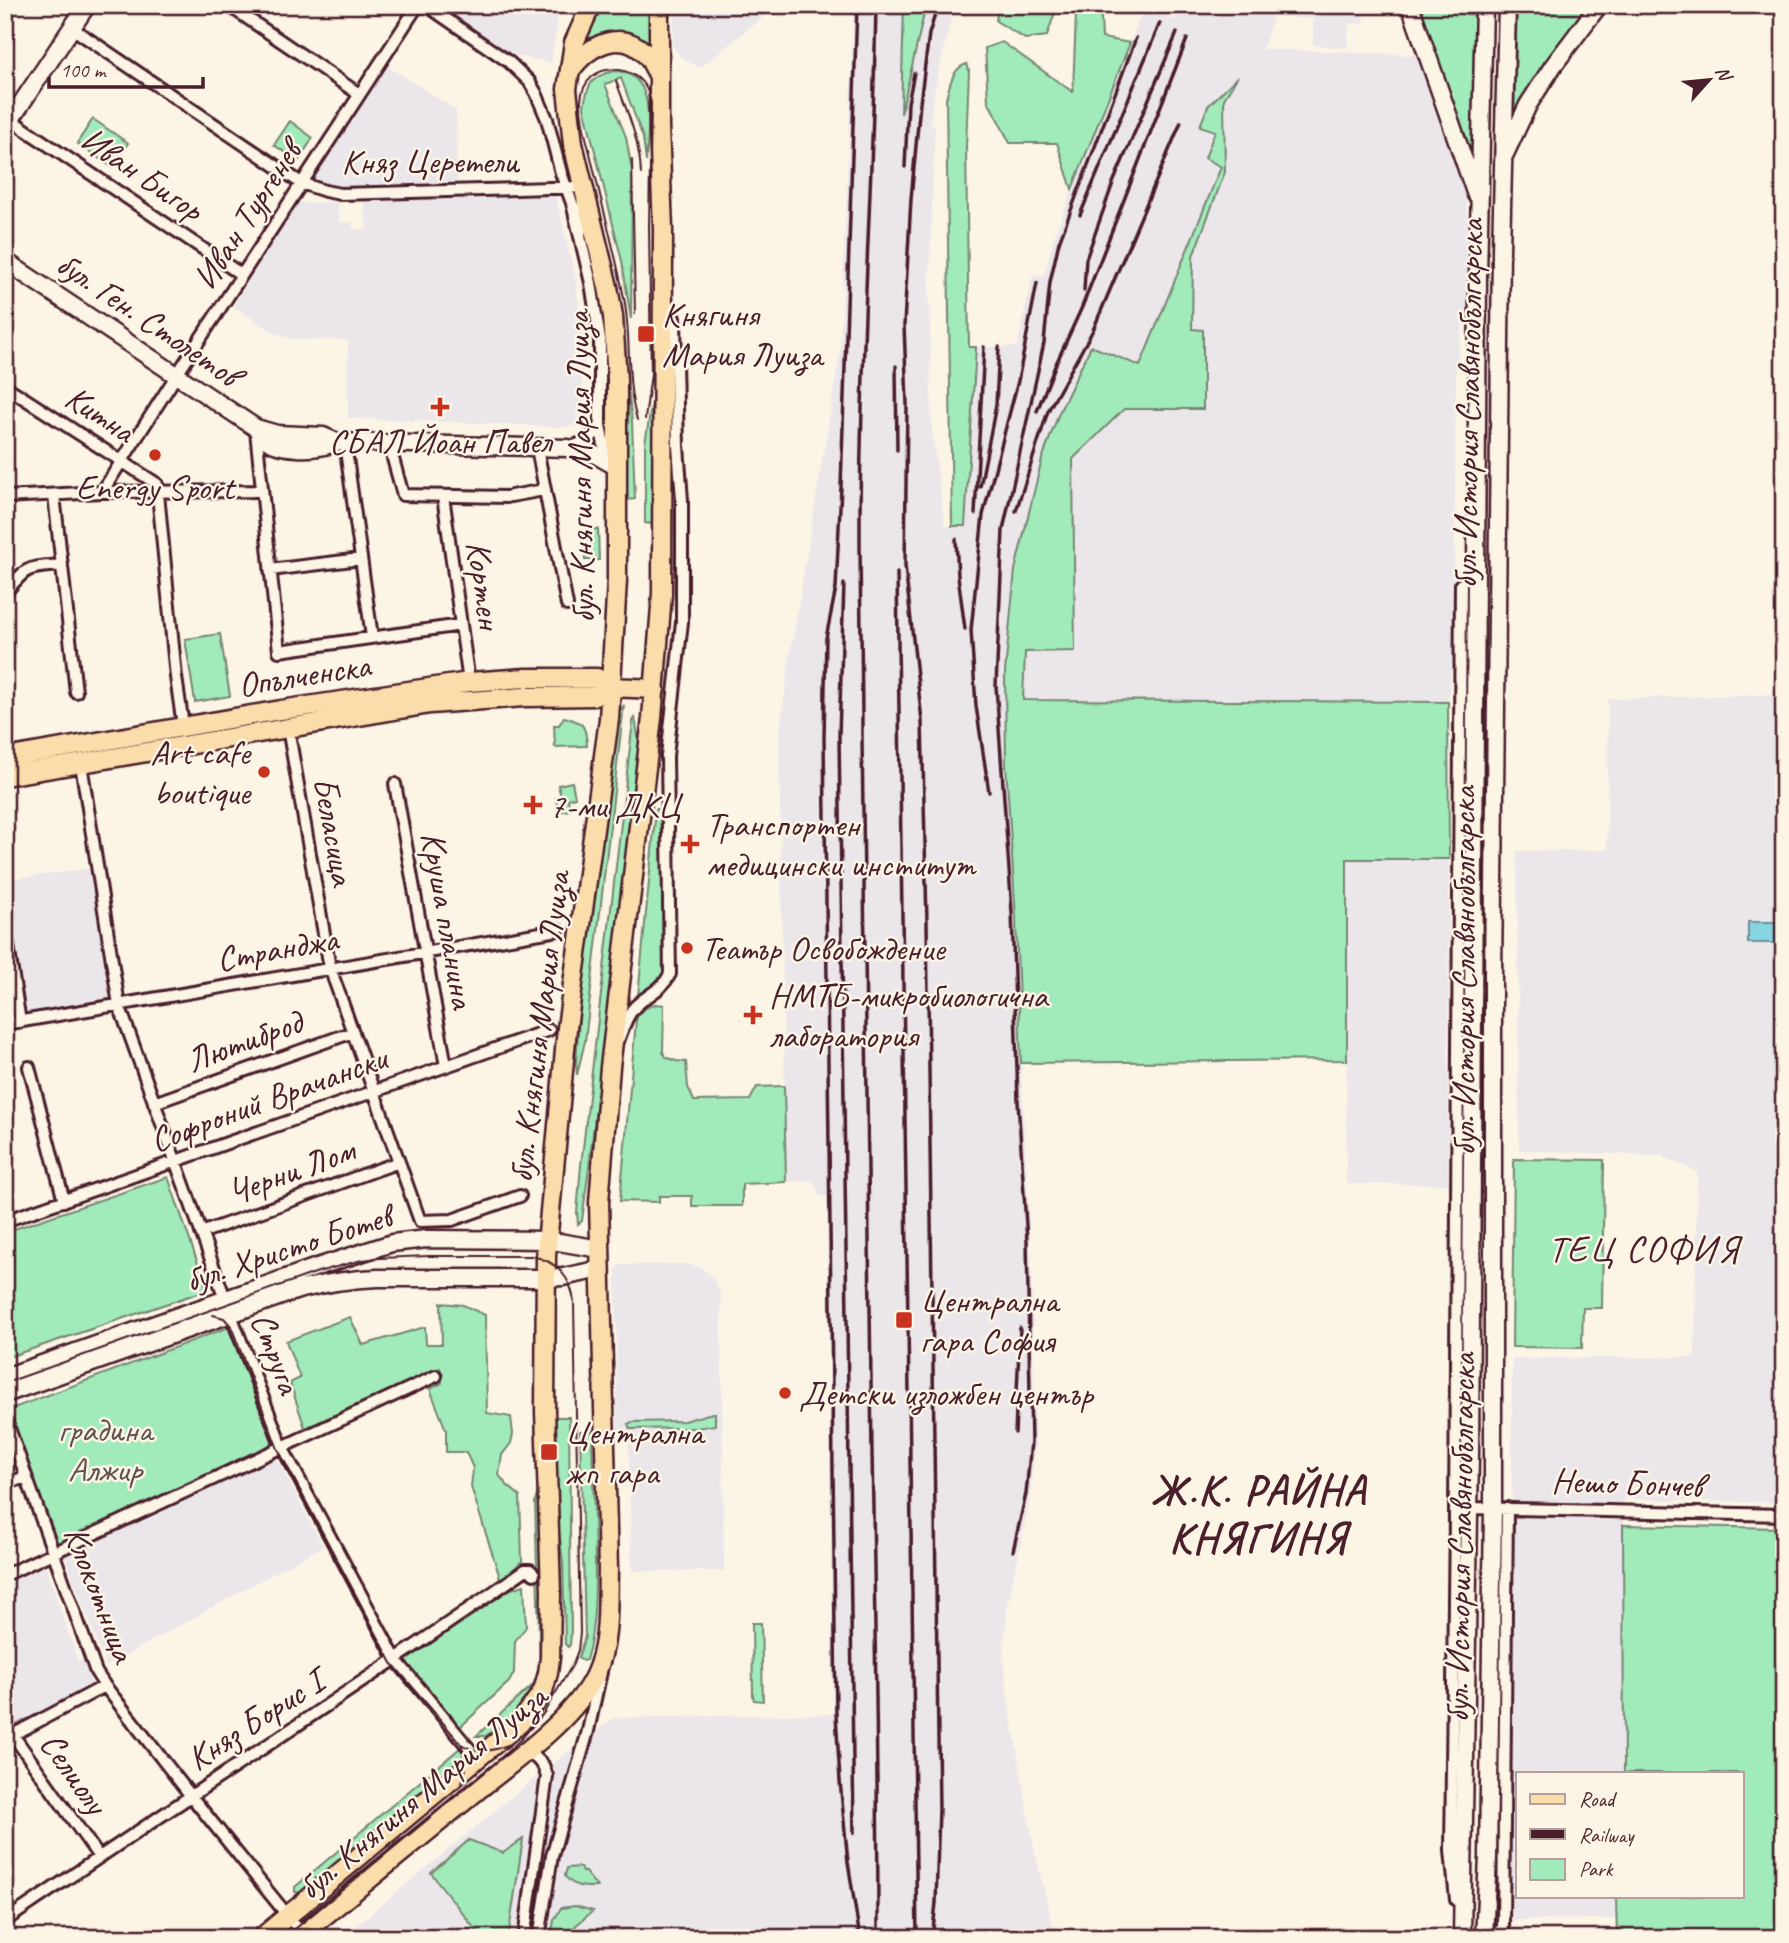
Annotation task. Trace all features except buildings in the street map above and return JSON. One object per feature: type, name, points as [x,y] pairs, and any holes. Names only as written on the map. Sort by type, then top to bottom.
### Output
[{"type":"main road","points":[[8,124],[87,5]]},
{"type":"main road","name":"бул. Княгиня Мария Луиза","points":[[261,1938],[520,1723],[543,1691],[548,1673],[551,1592],[546,1436],[547,1240],[567,1028],[605,752],[617,580],[617,380],[613,316],[608,287],[575,187],[566,89],[575,43],[591,5]]},
{"type":"main road","name":"бул. Княгиня Мария Луиза","points":[[302,1936],[528,1750],[562,1718],[587,1689],[603,1653],[608,1570],[600,1180],[610,1067],[655,689],[662,594],[660,5]]},
{"type":"main road","points":[[1410,5],[1480,207]]},
{"type":"main road","name":"бул. История Славянобългарска","points":[[1461,1938],[1469,1508],[1484,5]]},
{"type":"main road","name":"бул. История Славянобългарска","points":[[1484,1938],[1500,1508],[1493,967],[1507,5]]},
{"type":"main road","points":[[1503,159],[1528,105],[1553,66],[1599,5]]},
{"type":"main road","points":[[568,74],[579,58],[588,51],[610,42],[625,42],[648,57],[659,76]]},
{"type":"main road","name":"бул. Ген. Столетов","points":[[5,261],[256,428],[263,438],[272,444],[287,447],[325,447],[341,443],[568,448],[596,455],[617,467]]},
{"type":"main road","name":"Опълченска","points":[[5,758],[183,726],[469,681],[597,678],[611,687],[655,689]]},
{"type":"main road","name":"Опълченска","points":[[5,776],[430,704],[525,696],[595,696],[611,687]]},
{"type":"main road","name":"бул. Христо Ботев","points":[[5,1394],[228,1308],[317,1267],[392,1243],[427,1239],[547,1240],[600,1249]]},
{"type":"main road","name":"бул. Христо Ботев","points":[[5,1377],[228,1308],[322,1284],[350,1279],[545,1278],[601,1269]]},
{"type":"street","points":[[228,5],[359,94]]},
{"type":"street","name":"Иван Тургенев","points":[[102,492],[418,5]]},
{"type":"street","points":[[426,5],[509,62],[528,81],[547,119],[561,173],[575,187],[580,235],[592,283],[600,340],[600,425],[604,445],[617,467]]},
{"type":"street","name":"Княз Церетели","points":[[72,28],[301,183],[325,191],[355,194],[575,187]]},
{"type":"street","name":"Иван Бигор","points":[[8,124],[242,275]]},
{"type":"street","points":[[575,187],[580,235]]},
{"type":"street","name":"бул. Княгиня Мария Луиза","points":[[610,1067],[625,1020],[636,1005],[666,983],[670,974],[667,756],[682,622],[682,500],[675,321],[663,290]]},
{"type":"street","name":"Китна","points":[[5,386],[157,484],[158,492]]},
{"type":"street","points":[[568,448],[591,437],[600,425]]},
{"type":"street","points":[[256,428],[279,651],[461,625]]},
{"type":"street","points":[[341,443],[372,637]]},
{"type":"street","points":[[389,444],[403,495],[509,496],[544,490]]},
{"type":"street","points":[[537,448],[567,606]]},
{"type":"street","points":[[5,497],[102,492],[261,491]]},
{"type":"street","points":[[158,492],[183,726]]},
{"type":"street","points":[[54,495],[76,692]]},
{"type":"street","name":"Кортен","points":[[443,496],[469,681]]},
{"type":"street","points":[[270,570],[361,559]]},
{"type":"street","points":[[5,593],[20,574],[30,567],[62,565]]},
{"type":"street","name":"бул. История Славянобългарска","points":[[1461,584],[1451,1851],[1461,1938]]},
{"type":"street","name":"Беласица","points":[[288,728],[330,968],[420,1221]]},
{"type":"street","name":"Струга","points":[[81,764],[119,1005],[280,1448],[396,1660],[477,1758]]},
{"type":"street","name":"Круша планина","points":[[395,784],[446,1066]]},
{"type":"street","points":[[5,926],[20,1022]]},
{"type":"street","name":"Странджа","points":[[5,1024],[558,930]]},
{"type":"street","name":"Софроний Врачански","points":[[5,1221],[549,1030]]},
{"type":"street","name":"Лютиброд","points":[[154,1103],[353,1032]]},
{"type":"street","points":[[29,1067],[64,1201]]},
{"type":"street","name":"Черни Лом","points":[[201,1233],[399,1162]]},
{"type":"street","name":"бул. Христо Ботев","points":[[420,1221],[452,1220],[520,1196]]},
{"type":"street","points":[[5,1574],[436,1376]]},
{"type":"street","name":"Клокотница","points":[[5,1417],[96,1672],[191,1796],[289,1915],[302,1936]]},
{"type":"street","points":[[5,1484],[26,1477]]},
{"type":"street","name":"Нешо Бончев","points":[[1469,1508],[1784,1515]]},
{"type":"street","name":"бул. История Славянобългарска","points":[[1496,1938],[1503,1927],[1500,1508]]},
{"type":"street","name":"Княз Борис I","points":[[5,1921],[396,1660],[525,1570],[534,1574]]},
{"type":"street","points":[[539,1938],[552,1856],[588,1731],[601,1676],[603,1653]]},
{"type":"street","points":[[9,1737],[105,1686]]},
{"type":"street","name":"Селиолу","points":[[5,1720],[9,1737],[99,1857]]},
{"type":"street","points":[[524,1938],[547,1776],[542,1765],[528,1750]]},
{"type":"shaded area","points":[[434,5],[560,5],[551,63],[504,53]]},
{"type":"shaded area","points":[[678,5],[778,5],[700,68],[681,58],[672,43]]},
{"type":"shaded area","points":[[854,5],[904,5],[902,109],[926,5],[954,5],[935,87],[930,124],[935,125],[929,290],[932,431],[945,526],[965,525],[976,347],[1017,347],[1033,274],[1044,276],[1055,234],[1144,7],[1176,20],[1179,5],[1360,5],[1364,25],[1349,23],[1347,48],[1313,45],[1313,19],[1273,16],[1263,49],[1419,55],[1466,187],[1469,288],[1456,366],[1454,636],[1448,702],[1023,700],[1025,651],[1075,651],[1073,459],[1124,409],[1203,408],[1203,330],[1192,330],[1193,256],[1225,172],[1224,99],[1236,79],[1200,126],[1215,131],[1221,166],[1140,367],[1091,347],[1059,413],[1042,459],[1015,570],[1005,671],[1006,765],[1016,918],[1032,1281],[1035,1444],[1029,1504],[1008,1604],[1003,1655],[1033,1844],[1056,1938],[849,1938],[848,1931],[811,1938],[342,1938],[545,1769],[614,1718],[833,1714],[827,1196],[820,1196],[813,1180],[786,1182],[779,741],[788,667],[840,353]]},
{"type":"shaded area","points":[[381,62],[456,110],[457,191],[355,194],[301,183]]},
{"type":"shaded area","points":[[556,196],[576,281],[585,359],[577,425],[563,427],[348,418],[348,340],[298,340],[276,334],[233,306],[298,203],[338,202],[339,223],[352,222],[353,230],[367,229],[364,200]]},
{"type":"shaded area","name":"ТЕЦ СОФИЯ","points":[[1784,694],[1784,1503],[1624,1499],[1624,1772],[1516,1772],[1516,1898],[1616,1898],[1617,1919],[1512,1920],[1512,1359],[1695,1357],[1697,1172],[1662,1156],[1519,1150],[1517,851],[1607,850],[1608,699]]},
{"type":"shaded area","points":[[1347,859],[1449,859],[1448,1184],[1346,1184]]},
{"type":"shaded area","points":[[94,868],[114,1003],[27,1017],[5,880]]},
{"type":"shaded area","points":[[689,1264],[708,1273],[721,1294],[724,1571],[632,1571],[628,1431],[617,1431],[616,1269],[620,1265]]},
{"type":"shaded area","points":[[277,1459],[323,1546],[106,1666],[64,1554]]},
{"type":"shaded area","points":[[46,1566],[78,1661],[84,1659],[92,1687],[16,1727],[5,1706],[5,1584]]},
{"type":"green space","points":[[600,5],[654,5],[654,51],[627,38],[613,35],[585,42]]},
{"type":"green space","points":[[904,5],[926,5],[901,114]]},
{"type":"green space","points":[[998,5],[1108,5],[1101,17],[1102,38],[1130,43],[1072,189],[1057,143],[1010,143],[988,101],[985,48],[1002,42],[1073,92],[1076,13],[1055,12],[1047,36],[1025,39],[996,21]]},
{"type":"green space","points":[[1415,5],[1475,6],[1471,167]]},
{"type":"green space","points":[[1517,5],[1593,5],[1514,125]]},
{"type":"green space","points":[[967,64],[969,347],[976,347],[965,526],[952,526],[946,99],[955,73]]},
{"type":"green space","points":[[614,71],[628,74],[638,81],[644,92],[648,120],[646,162],[643,138],[621,78],[605,84],[626,137],[632,171],[631,319],[622,261],[584,107],[591,83]]},
{"type":"green space","points":[[1238,76],[1224,99],[1225,172],[1193,256],[1192,329],[1203,330],[1203,409],[1124,409],[1073,459],[1075,651],[1025,652],[1023,700],[1448,702],[1449,859],[1347,859],[1347,1060],[1021,1063],[1016,918],[1006,765],[1005,672],[1015,570],[1042,459],[1059,413],[1091,346],[1140,366],[1221,167],[1205,158],[1215,131],[1200,126],[1208,106]]},
{"type":"green space","points":[[93,119],[128,143],[112,167],[77,143]]},
{"type":"green space","points":[[290,121],[313,138],[298,161],[274,145]]},
{"type":"green space","points":[[587,236],[606,317],[609,432],[606,427],[605,346],[585,238]]},
{"type":"green space","points":[[628,389],[635,499],[626,500]]},
{"type":"green space","points":[[653,396],[653,524],[645,523],[645,443]]},
{"type":"green space","points":[[585,529],[598,529],[599,560],[585,560]]},
{"type":"green space","points":[[220,634],[230,696],[195,702],[185,639]]},
{"type":"green space","points":[[624,705],[585,1041],[577,1075],[581,991],[617,716]]},
{"type":"green space","points":[[564,717],[583,726],[587,746],[555,747],[554,725],[559,725]]},
{"type":"green space","points":[[635,718],[639,742],[588,1175],[582,1221],[578,1224],[581,1165]]},
{"type":"green space","points":[[572,782],[575,797],[568,799],[570,810],[558,812],[556,798],[561,797],[558,785]]},
{"type":"green space","points":[[656,809],[660,809],[666,969],[658,982],[638,996]]},
{"type":"green space","points":[[655,1004],[664,1005],[663,1052],[666,1057],[686,1062],[688,1087],[694,1101],[750,1100],[757,1087],[784,1086],[786,1182],[742,1184],[742,1206],[692,1206],[692,1196],[659,1196],[659,1202],[620,1201],[636,1021],[642,1010]]},
{"type":"green space","points":[[1514,1159],[1604,1160],[1602,1308],[1583,1308],[1582,1348],[1512,1347]]},
{"type":"green space","points":[[168,1177],[207,1290],[5,1358],[5,1232]]},
{"type":"green space","points":[[441,1303],[463,1305],[485,1315],[487,1413],[511,1417],[513,1434],[511,1443],[502,1455],[499,1475],[520,1496],[522,1561],[501,1581],[471,1487],[473,1468],[466,1452],[446,1452],[446,1430],[430,1389],[442,1383],[440,1368],[305,1428],[290,1383],[300,1378],[286,1341],[350,1317],[363,1345],[425,1327],[426,1344],[442,1344]]},
{"type":"green space","name":"градина Алжир","points":[[229,1327],[275,1448],[58,1548],[8,1410]]},
{"type":"green space","points":[[715,1413],[715,1425],[697,1428],[630,1429],[628,1424],[684,1421]]},
{"type":"green space","points":[[556,1417],[569,1417],[571,1634],[568,1647],[565,1644],[563,1563],[557,1513]]},
{"type":"green space","points":[[580,1431],[592,1431],[595,1556],[593,1622],[586,1660],[583,1661],[578,1658],[585,1636]]},
{"type":"green space","points":[[539,1487],[545,1563],[541,1673],[532,1692],[511,1716],[486,1736],[476,1736],[533,1685],[540,1667],[535,1502]]},
{"type":"green space","points":[[1623,1525],[1784,1528],[1784,1938],[1617,1938],[1616,1898],[1744,1898],[1744,1772],[1624,1772]]},
{"type":"green space","points":[[524,1585],[526,1627],[515,1641],[514,1673],[509,1682],[458,1729],[402,1662],[508,1590]]},
{"type":"green space","points":[[752,1623],[761,1623],[763,1701],[754,1700],[753,1696]]},
{"type":"green space","points":[[460,1748],[464,1754],[461,1758],[300,1893],[295,1892],[295,1887]]},
{"type":"green space","points":[[523,1839],[508,1938],[482,1938],[431,1873],[469,1840],[503,1853]]},
{"type":"green space","points":[[580,1867],[597,1887],[584,1887],[568,1880],[565,1876],[567,1868]]},
{"type":"green space","points":[[575,1906],[593,1911],[561,1938],[551,1938],[554,1920],[561,1908]]},
{"type":"water","points":[[1748,922],[1784,922],[1784,943],[1748,943]]},
{"type":"tram line","points":[[637,420],[631,390],[624,298],[581,107],[584,87],[592,77],[602,71],[614,69],[638,78],[651,103],[651,374],[645,419]]},
{"type":"tram line","points":[[616,81],[636,138],[641,174]]},
{"type":"tram line","points":[[632,160],[635,314]]},
{"type":"tram line","points":[[5,1383],[318,1272],[362,1260],[428,1256],[531,1256],[555,1266],[566,1278],[574,1303],[580,1633],[573,1664],[543,1714],[520,1740],[484,1773],[284,1938]]},
{"type":"tram line","points":[[213,1315],[224,1318],[231,1326],[278,1449],[392,1663],[461,1744],[466,1764],[461,1784]]},
{"type":"tram line","points":[[461,1744],[474,1750],[486,1751],[511,1744]]},
{"type":"railway","points":[[857,5],[841,487],[836,588],[826,638],[824,737],[836,1714],[848,1862],[860,1938]]},
{"type":"railway","points":[[876,5],[860,529],[878,1938]]},
{"type":"railway","points":[[932,1938],[939,1809],[927,922],[922,721],[905,566],[907,404],[904,325],[920,103],[929,34],[938,5]]},
{"type":"railway","points":[[1080,215],[1160,23]]},
{"type":"railway","points":[[1084,290],[1086,259],[1113,183],[1177,33]]},
{"type":"railway","points":[[1013,1551],[1026,1494],[1031,1442],[1027,1241],[1018,1101],[1012,912],[996,686],[1003,530],[1044,343],[1050,282],[1059,242],[1136,38]]},
{"type":"railway","points":[[1037,411],[1082,307],[1187,39]]},
{"type":"railway","points":[[905,167],[908,103],[914,73]]},
{"type":"railway","points":[[1016,511],[1048,411],[1093,330],[1181,122]]},
{"type":"railway","points":[[989,792],[976,706],[971,630],[983,515],[1018,381],[1037,283]]},
{"type":"railway","points":[[975,514],[984,347]]},
{"type":"railway","points":[[980,487],[996,405],[999,347]]},
{"type":"railway","points":[[896,366],[897,450]]},
{"type":"railway","points":[[956,539],[965,629]]},
{"type":"railway","points":[[897,573],[917,1938]]},
{"type":"railway","points":[[844,584],[839,735],[854,1833]]},
{"type":"railway","points":[[1015,1433],[1020,1328]]},
{"type":"place","name":"Княгиня Мария Луиза","points":[[646,334]]},
{"type":"place","name":"СБАЛ Йоан Павел","points":[[440,407]]},
{"type":"place","name":"Energy Sport","points":[[155,455]]},
{"type":"place","name":"Art cafe boutique","points":[[264,772]]},
{"type":"place","name":"7-ми ДКЦ","points":[[533,805]]},
{"type":"place","name":"Транспортен медицински институт","points":[[690,844]]},
{"type":"place","name":"Театър Освобождение","points":[[687,948]]},
{"type":"place","name":"НМТБ-микробиологична лаборатория","points":[[753,1015]]},
{"type":"place","name":"Централна гара София","points":[[904,1320]]},
{"type":"place","name":"Детски изложбен център","points":[[785,1393]]},
{"type":"place","name":"Централна жп гара","points":[[549,1452]]},
{"type":"district","name":"ТЕЦ СОФИЯ","points":[[1644,1248]]},
{"type":"district","name":"Ж.К. РАЙНА КНЯГИНЯ","points":[[1259,1514]]}]
